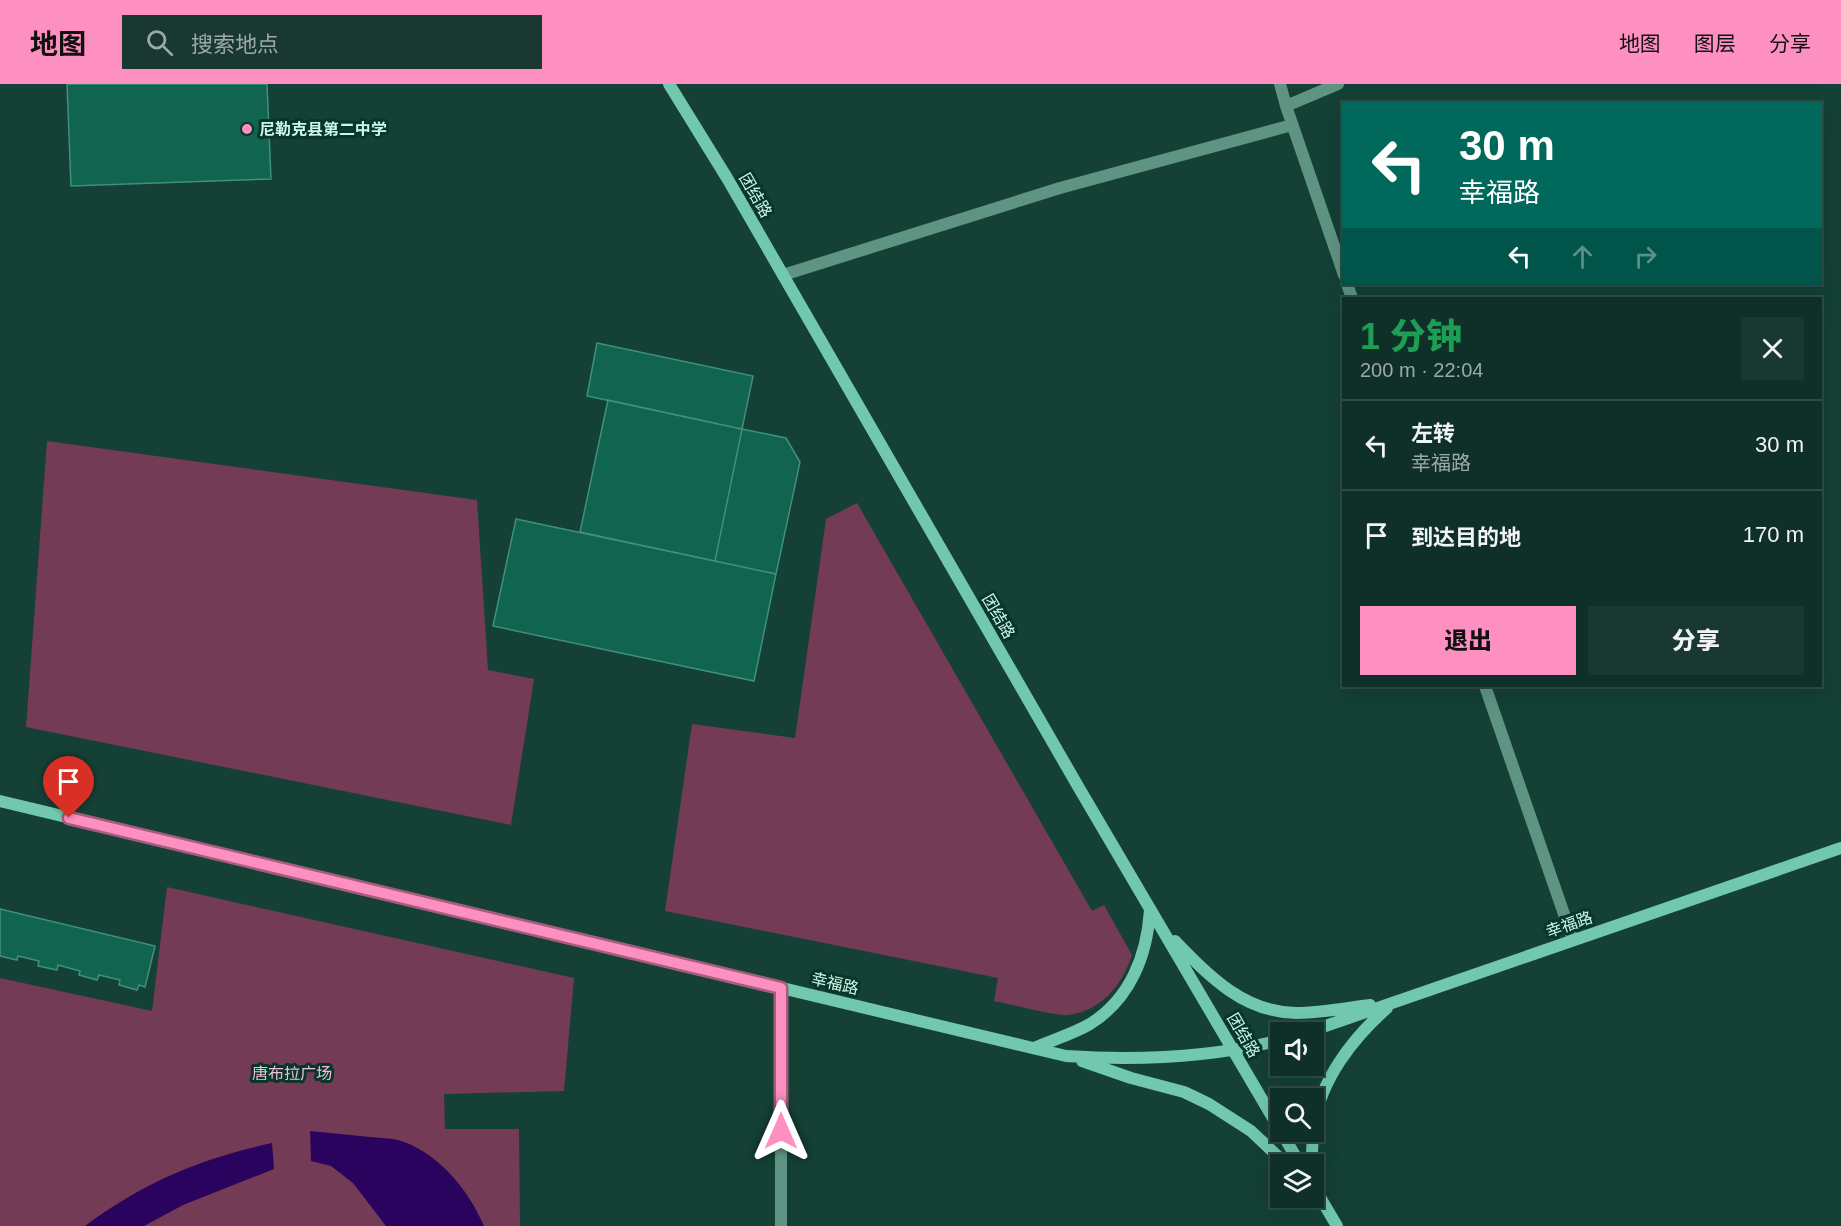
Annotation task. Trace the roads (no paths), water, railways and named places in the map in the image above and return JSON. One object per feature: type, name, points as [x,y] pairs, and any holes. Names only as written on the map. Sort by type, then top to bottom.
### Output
[{"type":"street","name":"团结路","points":[[669,84],[727,178],[1150,910],[1294,1154]]},
{"type":"street","points":[[1280,84],[1342,269]]},
{"type":"street","points":[[1286,106],[1338,84]]},
{"type":"street","points":[[783,275],[1060,188],[1292,125]]},
{"type":"street","points":[[1485,687],[1573,940]]},
{"type":"street","name":"幸福路","points":[[0,801],[1066,1056],[1148,1058],[1188,1056],[1270,1042]]},
{"type":"street","name":"幸福路","points":[[1324,1026],[1841,848]]},
{"type":"street","points":[[1034,1048],[1087,1026],[1117,1001],[1128,986],[1145,950],[1150,910]]},
{"type":"street","points":[[1161,928],[1213,980],[1241,999],[1259,1006],[1296,1013],[1392,1003]]},
{"type":"street","points":[[781,988],[781,1226]]},
{"type":"street","points":[[1324,1092],[1342,1058],[1357,1038],[1392,1003]]},
{"type":"street","points":[[1066,1056],[1131,1078],[1184,1092],[1209,1104],[1251,1131],[1275,1154]]},
{"type":"street","points":[[1324,1206],[1337,1226]]},
{"type":"place","name":"尼勒克县第二中学","points":[[247,129]]},
{"type":"park label","name":"唐布拉广场","points":[[292,1073]]}]
